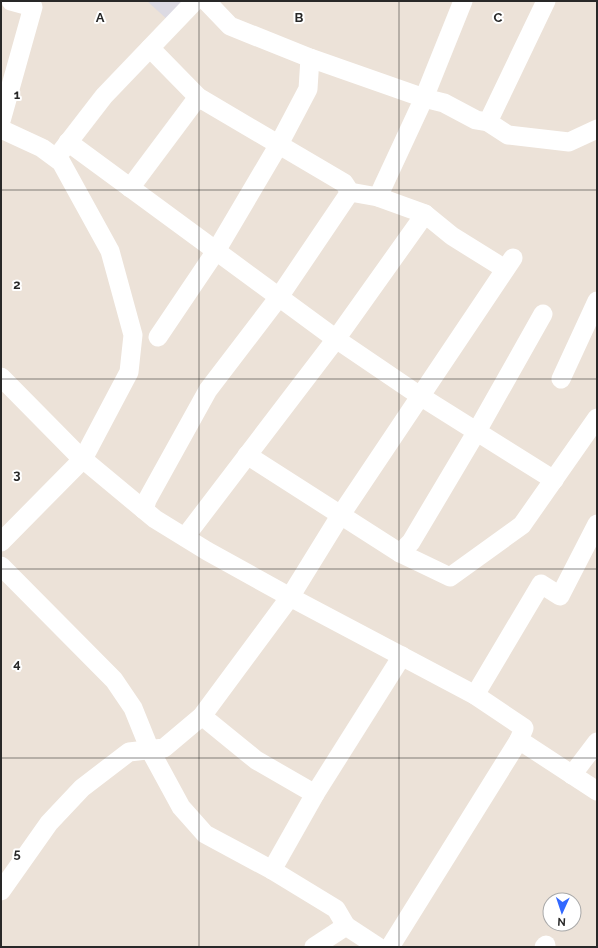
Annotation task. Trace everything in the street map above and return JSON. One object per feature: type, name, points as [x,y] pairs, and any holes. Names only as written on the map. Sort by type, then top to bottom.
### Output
[{"type":"street","points":[[1,121],[33,7],[11,1]]},
{"type":"street","points":[[56,159],[104,96],[195,1]]},
{"type":"street","points":[[206,1],[230,26],[310,58],[424,98],[444,103],[476,120],[488,122],[508,135],[569,142],[597,129]]},
{"type":"street","points":[[378,197],[424,98],[463,1]]},
{"type":"street","points":[[488,122],[546,1]]},
{"type":"street","points":[[1,891],[49,823],[82,788],[129,752],[164,748],[202,716],[290,597],[340,516],[509,263],[452,236],[425,214],[378,197],[350,192],[344,183],[278,146],[198,97],[150,48]]},
{"type":"street","points":[[158,337],[216,251],[278,146],[308,89],[310,58]]},
{"type":"street","points":[[130,188],[198,97]]},
{"type":"street","points":[[1,129],[42,148],[61,162],[110,251],[133,335],[128,372],[83,459],[1,542]]},
{"type":"street","points":[[68,142],[336,339],[420,396],[554,480]]},
{"type":"street","points":[[144,510],[147,500],[208,390],[279,297],[350,192]]},
{"type":"street","points":[[185,537],[336,339],[425,214]]},
{"type":"street","points":[[561,380],[597,301]]},
{"type":"street","points":[[400,553],[411,542],[477,432],[543,314]]},
{"type":"street","points":[[1,377],[83,459],[156,519],[290,597],[475,695],[524,728],[519,740],[390,947]]},
{"type":"street","points":[[247,455],[340,516],[400,553],[450,577],[522,525],[597,418]]},
{"type":"street","points":[[475,695],[541,584],[560,596],[597,524]]},
{"type":"street","points":[[1,566],[114,680],[133,708],[150,750],[182,807],[205,834],[272,870],[336,910],[346,926],[378,947]]},
{"type":"street","points":[[272,870],[315,794],[402,656]]},
{"type":"street","points":[[202,716],[256,760],[315,794]]},
{"type":"street","points":[[519,740],[597,791]]},
{"type":"street","points":[[572,775],[597,742]]},
{"type":"street","points":[[314,947],[346,926]]},
{"type":"shaded area","points":[[147,1],[191,1],[169,21]]}]
